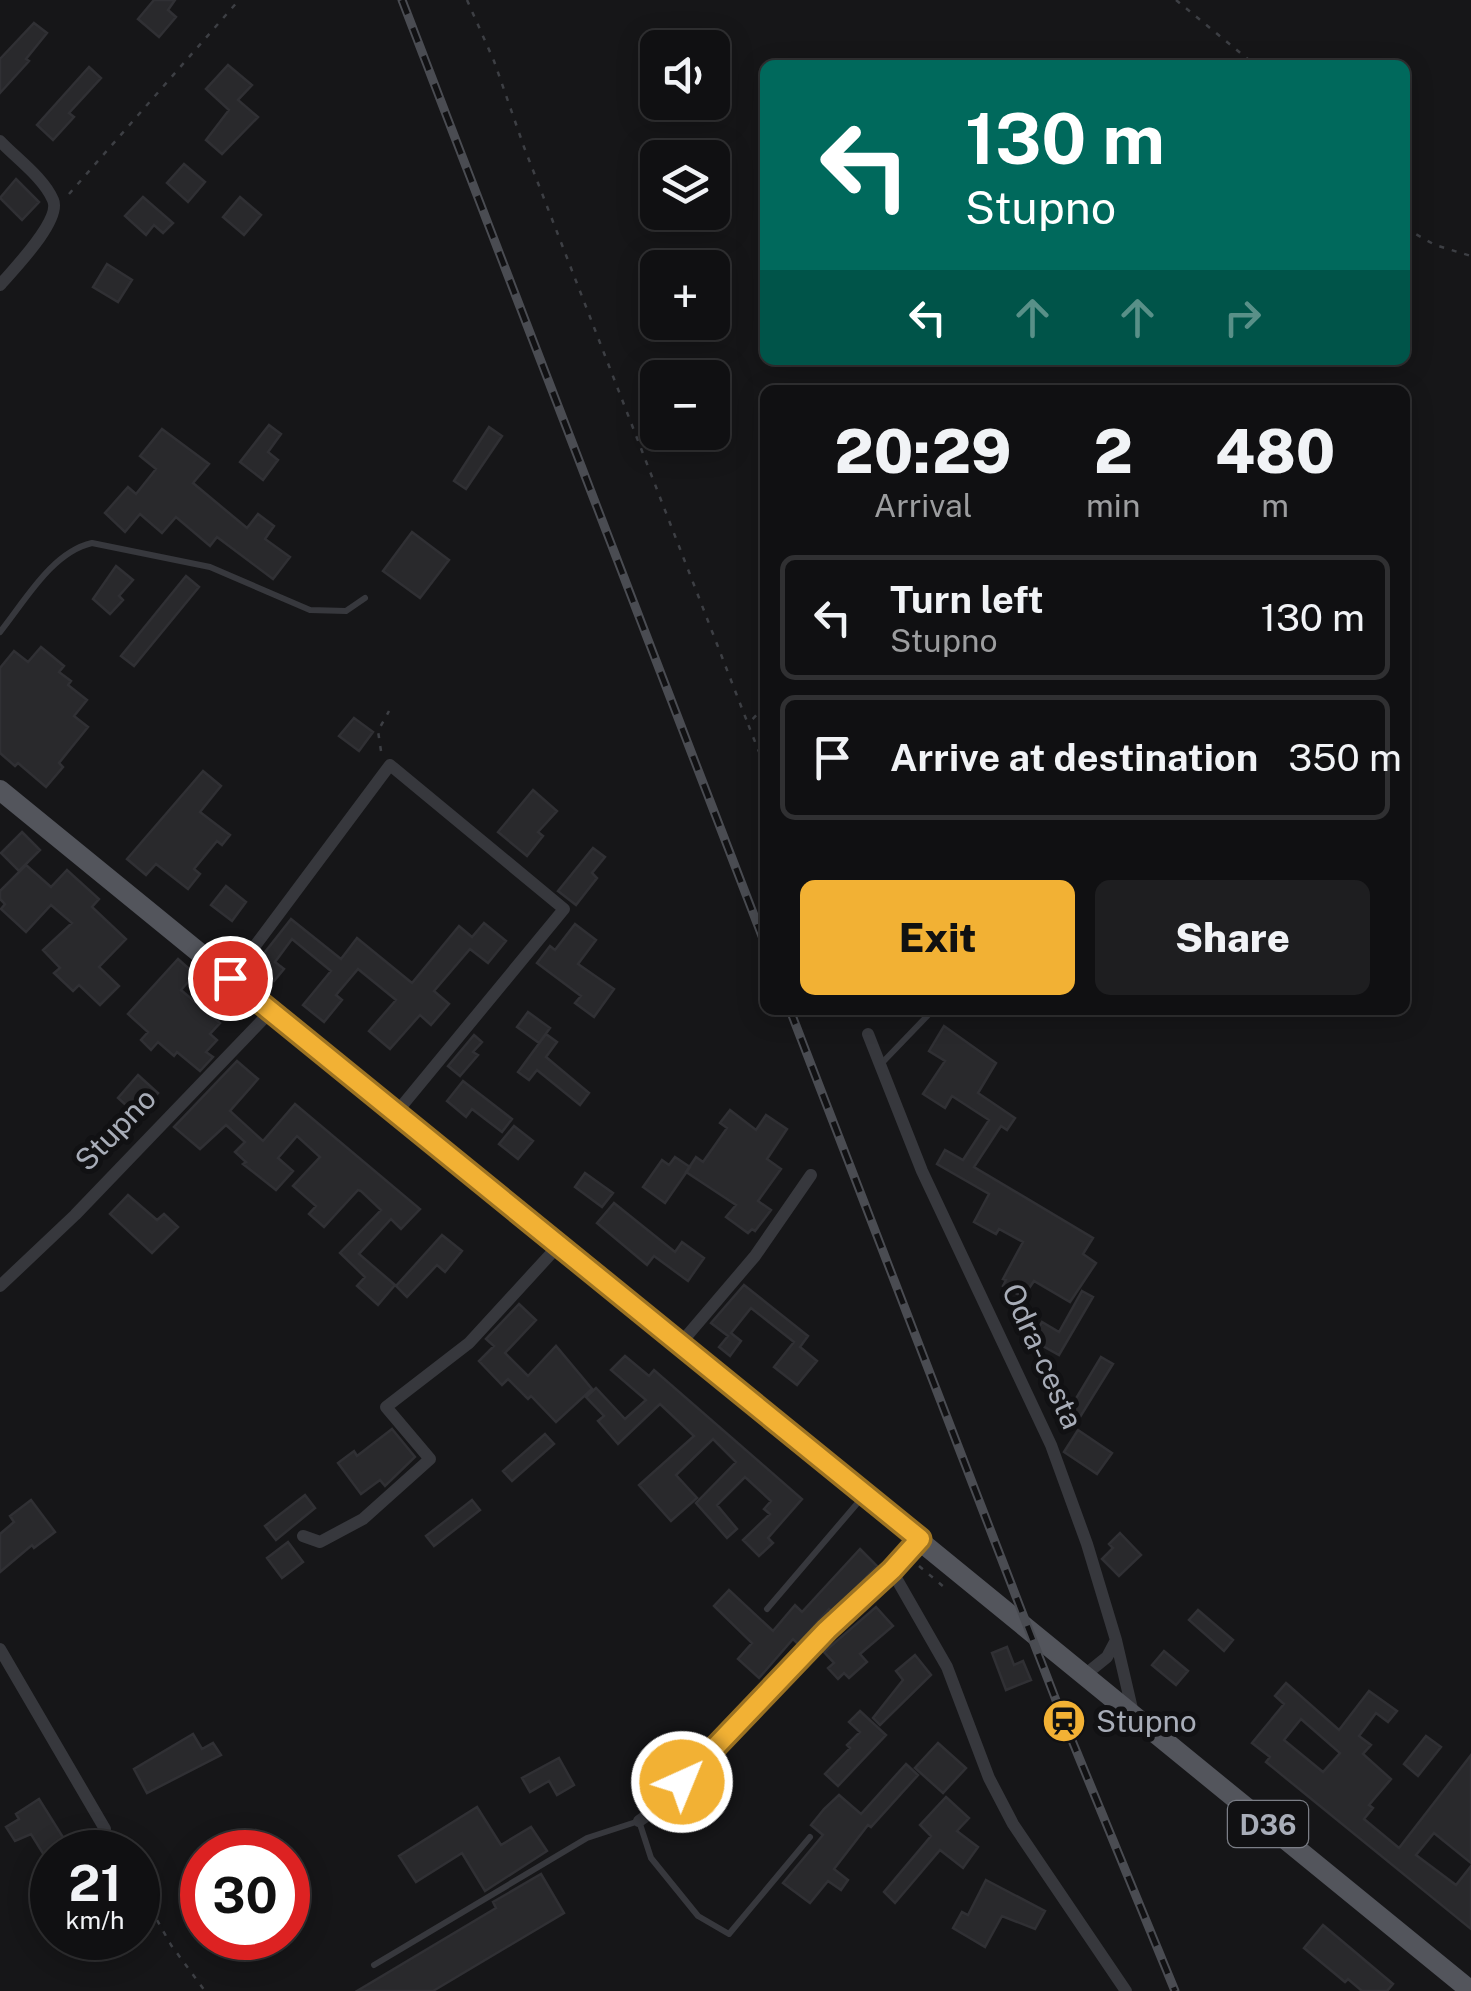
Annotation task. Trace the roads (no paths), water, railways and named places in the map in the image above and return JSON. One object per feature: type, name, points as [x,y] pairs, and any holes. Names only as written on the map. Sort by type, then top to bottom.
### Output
[{"type":"main road","name":"D36","points":[[0,790],[1471,1991]]},
{"type":"street","points":[[0,141],[43,186],[54,201],[55,210],[38,239],[0,285]]},
{"type":"street","points":[[230,978],[390,765],[564,909],[396,1114]]},
{"type":"street","name":"Stupno","points":[[0,1286],[75,1214],[270,1010]]},
{"type":"street","name":"Odra-cesta","points":[[868,1034],[922,1170],[1051,1446],[1087,1544],[1134,1713]]},
{"type":"street","points":[[680,1344],[755,1256],[811,1175]]},
{"type":"street","points":[[303,1536],[320,1542],[363,1519],[430,1459],[386,1407],[469,1343],[559,1246]]},
{"type":"street","points":[[639,1821],[655,1810],[920,1539]]},
{"type":"street","points":[[892,1570],[947,1667],[1012,1824],[1126,1991]]},
{"type":"street","points":[[1086,1674],[1107,1658],[1116,1640]]},
{"type":"street","points":[[0,1649],[105,1829]]},
{"type":"lane","points":[[0,632],[56,564],[74,548],[92,543],[210,566],[310,610],[346,612],[365,598]]},
{"type":"lane","points":[[880,1064],[927,1015]]},
{"type":"lane","points":[[767,1609],[865,1494]]},
{"type":"lane","points":[[374,1966],[586,1838],[639,1821],[651,1858],[698,1916],[729,1934],[810,1837]]},
{"type":"railway","points":[[402,0],[760,931]]},
{"type":"railway","points":[[792,1015],[1064,1721],[1175,1991]]},
{"type":"place","name":"Stupno","points":[[1064,1721]]}]
